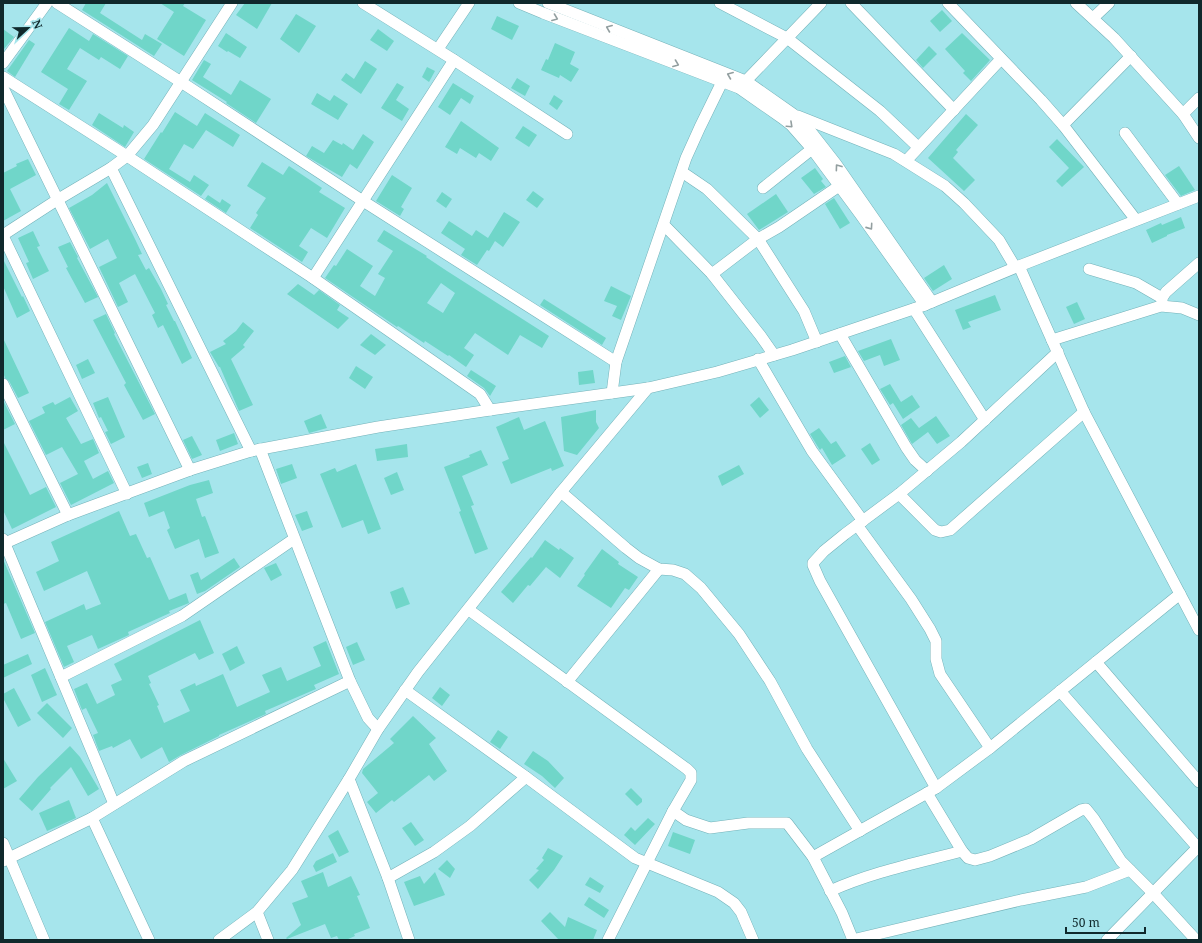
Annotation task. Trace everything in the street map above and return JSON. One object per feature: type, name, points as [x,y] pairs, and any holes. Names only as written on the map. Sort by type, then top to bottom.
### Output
[{"type":"street","points":[[3,63],[47,3]]},
{"type":"street","points":[[57,3],[363,201],[616,362]]},
{"type":"street","points":[[127,494],[3,235],[128,156],[153,125],[232,3]]},
{"type":"street","points":[[363,3],[454,60],[567,134]]},
{"type":"street","points":[[438,50],[469,3]]},
{"type":"street","points":[[519,3],[722,82],[742,85],[816,146],[843,183],[924,305],[985,420]]},
{"type":"street","points":[[548,3],[742,85],[793,114],[894,154],[945,186],[964,203],[999,240],[1017,266],[1058,352],[1084,412],[1180,594],[1198,625]]},
{"type":"street","points":[[720,3],[787,38],[880,111],[918,147]]},
{"type":"street","points":[[742,85],[821,3]]},
{"type":"street","points":[[851,3],[954,110]]},
{"type":"street","points":[[948,3],[1063,125],[1136,220]]},
{"type":"street","points":[[1076,3],[1114,38],[1184,114],[1199,138]]},
{"type":"street","points":[[1093,18],[1109,3]]},
{"type":"street","points":[[1063,125],[1131,56]]},
{"type":"street","points":[[906,161],[1001,59]]},
{"type":"street","points":[[313,278],[454,60]]},
{"type":"street","points":[[3,77],[128,156],[313,278],[480,394],[490,410]]},
{"type":"street","points":[[612,393],[616,362],[682,172],[700,126],[722,82]]},
{"type":"street","points":[[3,88],[190,470]]},
{"type":"street","points":[[1184,114],[1199,98]]},
{"type":"street","points":[[793,114],[811,132],[816,146]]},
{"type":"street","points":[[1125,133],[1178,204]]},
{"type":"street","points":[[763,188],[816,146]]},
{"type":"street","points":[[111,168],[255,450],[294,539],[350,681],[368,718],[378,729]]},
{"type":"street","points":[[682,172],[707,189],[758,239],[804,311],[817,342]]},
{"type":"street","points":[[712,274],[758,239],[779,227],[843,183]]},
{"type":"street","points":[[114,804],[4,542],[68,515],[190,470],[255,450],[378,427],[648,388],[717,372],[817,342],[924,305],[1017,266],[1199,196]]},
{"type":"street","points":[[664,225],[712,274],[774,355]]},
{"type":"street","points":[[1052,340],[1162,302],[1166,292],[1199,263]]},
{"type":"street","points":[[1089,269],[1136,283],[1162,302],[1199,315]]},
{"type":"street","points":[[840,334],[902,441],[915,460],[926,470]]},
{"type":"street","points":[[1058,352],[985,420],[899,494],[824,551],[816,558],[813,565],[820,581],[932,790],[962,851],[968,858],[975,860],[990,856],[1031,839],[1081,810],[1086,809],[1121,861],[1196,940]]},
{"type":"street","points":[[758,359],[812,451],[930,630],[936,641],[936,659],[940,674],[990,748]]},
{"type":"street","points":[[3,384],[68,515]]},
{"type":"street","points":[[219,940],[257,912],[292,870],[349,779],[378,729],[418,672],[561,492],[648,388]]},
{"type":"street","points":[[899,494],[935,530],[941,532],[950,530],[1084,412]]},
{"type":"street","points":[[561,492],[639,558],[659,569],[672,570],[685,574],[701,588],[740,634],[770,681],[807,749],[860,831]]},
{"type":"street","points":[[61,677],[182,616],[294,539]]},
{"type":"street","points":[[567,682],[659,569]]},
{"type":"street","points":[[813,857],[932,790],[990,748],[1180,594]]},
{"type":"street","points":[[468,610],[691,773],[691,780],[673,811],[608,940]]},
{"type":"street","points":[[1096,662],[1199,782]]},
{"type":"street","points":[[6,860],[92,818],[184,761],[350,681]]},
{"type":"street","points":[[405,690],[635,858],[718,892],[734,903],[741,912],[753,940]]},
{"type":"street","points":[[1060,691],[1198,847],[1152,892],[1107,940]]},
{"type":"street","points":[[388,878],[434,852],[458,835],[526,777]]},
{"type":"street","points":[[349,779],[388,878],[409,940]]},
{"type":"street","points":[[673,811],[686,820],[710,828],[748,823],[787,823],[813,857],[842,913],[853,940],[1013,901],[1086,887],[1130,870]]},
{"type":"street","points":[[92,818],[149,940]]},
{"type":"street","points":[[3,843],[6,860],[44,940]]},
{"type":"street","points":[[830,891],[852,881],[876,873],[962,851]]},
{"type":"street","points":[[257,912],[268,940]]},
{"type":"building","points":[[86,3],[106,3],[100,13],[142,40],[145,34],[162,44],[154,56],[82,10]]},
{"type":"building","points":[[160,3],[185,3],[183,6],[206,20],[184,56],[157,39],[174,12]]},
{"type":"building","points":[[245,3],[272,3],[257,29],[236,15]]},
{"type":"building","points":[[942,10],[952,21],[940,32],[930,21]]},
{"type":"building","points":[[296,14],[316,26],[299,53],[280,39]]},
{"type":"building","points":[[497,16],[519,26],[512,40],[491,29]]},
{"type":"building","points":[[69,28],[89,41],[93,34],[128,56],[120,69],[101,57],[99,60],[80,48],[67,69],[87,81],[69,110],[59,104],[68,89],[41,72]]},
{"type":"building","points":[[3,29],[14,37],[4,49],[3,48]]},
{"type":"building","points":[[378,29],[394,41],[387,51],[370,40]]},
{"type":"building","points":[[226,33],[247,47],[240,58],[218,46]]},
{"type":"building","points":[[962,33],[990,60],[971,81],[963,73],[965,71],[945,49]]},
{"type":"building","points":[[29,40],[35,44],[15,77],[7,71]]},
{"type":"building","points":[[555,43],[575,52],[570,64],[579,69],[571,82],[560,75],[559,78],[541,70],[546,59],[548,60]]},
{"type":"building","points":[[929,46],[937,54],[923,68],[916,60]]},
{"type":"building","points":[[204,60],[211,64],[203,77],[231,95],[240,80],[271,99],[256,123],[226,103],[227,102],[192,80]]},
{"type":"building","points":[[365,61],[377,69],[361,94],[341,80],[346,73],[354,79]]},
{"type":"building","points":[[427,67],[435,71],[429,82],[422,77]]},
{"type":"building","points":[[517,78],[530,86],[525,96],[511,88]]},
{"type":"building","points":[[397,83],[404,87],[396,100],[409,109],[402,121],[381,108]]},
{"type":"building","points":[[453,83],[474,96],[470,104],[461,98],[450,115],[438,107]]},
{"type":"building","points":[[317,93],[330,101],[334,95],[348,104],[338,120],[311,104]]},
{"type":"building","points":[[554,95],[563,101],[557,110],[549,104]]},
{"type":"building","points":[[175,112],[197,126],[205,113],[240,135],[233,147],[206,130],[193,149],[184,144],[169,169],[190,182],[194,175],[209,185],[201,196],[144,159]]},
{"type":"building","points":[[99,113],[123,128],[124,125],[134,132],[125,147],[92,125]]},
{"type":"building","points":[[966,114],[978,125],[956,150],[958,152],[953,158],[975,180],[964,191],[928,158]]},
{"type":"building","points":[[461,121],[499,148],[491,161],[479,153],[476,158],[460,148],[457,154],[445,147]]},
{"type":"building","points":[[523,126],[537,135],[529,147],[515,138]]},
{"type":"building","points":[[363,134],[374,142],[357,169],[350,164],[342,177],[306,156],[312,146],[324,153],[333,140],[342,145],[343,143],[353,150]]},
{"type":"building","points":[[1057,139],[1084,167],[1062,187],[1056,181],[1069,168],[1049,147]]},
{"type":"building","points":[[28,159],[36,175],[10,189],[21,211],[3,221],[3,173],[17,166],[16,164]]},
{"type":"building","points":[[262,162],[283,175],[289,166],[322,188],[319,192],[345,208],[327,238],[311,228],[299,246],[308,252],[302,262],[250,228],[258,215],[256,213],[266,198],[247,186]]},
{"type":"building","points":[[1179,166],[1195,190],[1181,196],[1165,175]]},
{"type":"building","points":[[815,168],[823,179],[821,181],[826,187],[814,194],[801,178]]},
{"type":"building","points":[[392,175],[412,188],[401,207],[404,209],[400,216],[376,201]]},
{"type":"building","points":[[107,183],[142,254],[138,255],[146,270],[149,268],[161,289],[168,304],[166,305],[192,358],[182,364],[163,325],[158,328],[152,315],[155,313],[135,274],[119,283],[128,302],[118,307],[99,267],[117,258],[108,239],[90,249],[69,208],[92,195]]},
{"type":"building","points":[[533,191],[544,199],[537,208],[526,200]]},
{"type":"building","points":[[442,192],[452,199],[446,208],[436,201]]},
{"type":"building","points":[[776,194],[788,212],[759,230],[747,214]]},
{"type":"building","points":[[208,195],[220,203],[222,199],[231,205],[226,213],[205,199]]},
{"type":"building","points":[[834,198],[850,223],[840,229],[825,204]]},
{"type":"building","points":[[504,212],[520,222],[503,247],[495,241],[477,265],[461,255],[465,249],[441,233],[449,221],[472,236],[476,230],[488,238]]},
{"type":"building","points":[[1181,217],[1185,228],[1152,243],[1146,230],[1161,223],[1162,225]]},
{"type":"building","points":[[384,230],[427,256],[426,257],[447,271],[549,336],[542,348],[520,335],[508,355],[475,333],[464,348],[474,355],[466,367],[425,341],[424,343],[398,326],[397,327],[325,278],[334,265],[336,266],[347,249],[373,266],[360,286],[375,296],[385,278],[378,274],[393,251],[377,241]],"holes":[[[441,283],[455,293],[443,313],[427,303]]]},
{"type":"building","points":[[33,231],[40,246],[37,247],[49,271],[33,279],[26,263],[29,262],[18,238]]},
{"type":"building","points":[[70,242],[98,297],[85,303],[66,268],[68,267],[58,247]]},
{"type":"building","points":[[3,259],[30,311],[17,318],[3,286]]},
{"type":"building","points":[[944,265],[952,279],[933,291],[924,278]]},
{"type":"building","points":[[298,284],[314,295],[319,290],[340,305],[337,310],[349,318],[338,329],[287,294]]},
{"type":"building","points":[[611,286],[631,296],[621,320],[612,316],[617,306],[604,301]]},
{"type":"building","points":[[995,295],[1001,310],[968,322],[971,327],[963,330],[955,310]]},
{"type":"building","points":[[544,299],[606,338],[602,345],[540,305]]},
{"type":"building","points":[[1077,302],[1085,319],[1074,324],[1066,307]]},
{"type":"building","points":[[106,314],[115,333],[114,334],[155,414],[143,420],[124,385],[126,383],[93,320]]},
{"type":"building","points":[[243,322],[254,331],[243,345],[245,347],[231,359],[253,405],[239,411],[220,367],[210,352],[226,344],[223,341],[236,331]]},
{"type":"building","points":[[371,334],[386,345],[375,355],[360,345]]},
{"type":"building","points":[[3,338],[29,393],[18,398],[9,381],[5,378],[3,372]]},
{"type":"building","points":[[891,339],[900,360],[884,366],[880,355],[864,361],[858,351]]},
{"type":"building","points":[[845,356],[851,367],[834,373],[829,362]]},
{"type":"building","points":[[88,359],[95,373],[82,379],[76,365]]},
{"type":"building","points":[[356,366],[373,377],[365,389],[349,378]]},
{"type":"building","points":[[471,370],[496,386],[490,396],[484,388],[467,376]]},
{"type":"building","points":[[593,370],[595,383],[579,385],[578,372]]},
{"type":"building","points":[[890,384],[901,402],[912,395],[920,407],[903,419],[893,403],[890,405],[880,389]]},
{"type":"building","points":[[70,397],[78,411],[66,418],[81,444],[93,439],[99,453],[84,461],[93,479],[108,471],[114,483],[71,505],[60,483],[78,474],[62,447],[46,455],[29,421],[45,413],[42,407],[53,402],[55,405]]},
{"type":"building","points":[[108,397],[125,437],[111,444],[105,432],[108,431],[101,417],[99,418],[93,403]]},
{"type":"building","points":[[759,397],[769,410],[760,418],[750,405]]},
{"type":"building","points":[[3,400],[15,424],[3,430]]},
{"type":"building","points":[[596,410],[596,422],[599,428],[577,455],[564,451],[561,417]]},
{"type":"building","points":[[321,414],[327,428],[309,433],[304,421]]},
{"type":"building","points":[[936,416],[950,436],[937,444],[928,432],[912,444],[901,425],[911,418],[919,428]]},
{"type":"building","points":[[519,417],[524,430],[545,421],[564,466],[552,471],[551,468],[511,484],[502,462],[509,459],[496,427]]},
{"type":"building","points":[[819,428],[831,444],[836,441],[846,456],[832,465],[822,448],[820,450],[810,434]]},
{"type":"building","points":[[234,433],[238,444],[220,451],[216,440]]},
{"type":"building","points":[[192,436],[202,455],[192,459],[183,440]]},
{"type":"building","points":[[3,441],[30,495],[46,487],[56,507],[12,529],[3,510]]},
{"type":"building","points":[[870,443],[880,460],[872,465],[861,449]]},
{"type":"building","points":[[407,444],[408,457],[377,461],[375,449]]},
{"type":"building","points":[[481,450],[488,465],[462,476],[474,505],[471,506],[488,549],[475,554],[459,512],[461,511],[444,467],[470,457],[469,455]]},
{"type":"building","points":[[148,463],[152,474],[142,478],[137,467]]},
{"type":"building","points":[[292,464],[297,478],[281,484],[276,469]]},
{"type":"building","points":[[356,464],[381,529],[368,534],[363,520],[342,528],[320,474],[335,468],[337,472]]},
{"type":"building","points":[[739,465],[744,474],[722,486],[718,476]]},
{"type":"building","points":[[397,472],[404,490],[391,495],[384,478]]},
{"type":"building","points":[[209,480],[213,493],[196,499],[202,517],[205,516],[219,553],[205,558],[199,539],[175,549],[167,530],[170,528],[164,511],[149,517],[144,503],[190,485]]},
{"type":"building","points":[[119,511],[130,536],[136,534],[147,558],[150,557],[169,600],[186,593],[189,603],[169,611],[170,613],[128,632],[129,635],[98,649],[92,635],[67,646],[74,662],[64,667],[45,622],[84,604],[86,610],[101,604],[87,571],[44,591],[36,572],[59,561],[51,542]]},
{"type":"building","points":[[307,511],[313,527],[302,531],[295,515]]},
{"type":"building","points":[[545,540],[574,558],[560,578],[546,567],[513,603],[501,592],[531,557],[532,558]]},
{"type":"building","points":[[602,549],[619,562],[618,564],[638,577],[629,590],[625,588],[611,608],[577,586]]},
{"type":"building","points":[[234,558],[240,567],[205,591],[197,594],[190,575],[198,572],[201,580]]},
{"type":"building","points":[[3,559],[35,633],[21,639],[6,603],[3,604]]},
{"type":"building","points":[[276,563],[282,575],[271,581],[264,568]]},
{"type":"building","points":[[403,587],[410,604],[396,609],[390,592]]},
{"type":"building","points":[[200,620],[214,653],[199,660],[195,653],[148,676],[151,683],[149,684],[159,705],[157,706],[164,723],[190,711],[180,690],[195,683],[196,686],[223,674],[237,707],[270,692],[262,675],[281,667],[287,681],[321,666],[313,647],[326,641],[339,674],[314,685],[316,689],[265,711],[266,714],[219,735],[169,762],[162,747],[141,759],[130,739],[113,748],[112,746],[99,751],[93,735],[98,733],[86,708],[82,710],[74,689],[87,683],[97,704],[115,695],[111,685],[122,680],[114,664]]},
{"type":"building","points":[[357,642],[365,660],[353,665],[346,647]]},
{"type":"building","points":[[237,646],[245,663],[230,671],[222,654]]},
{"type":"building","points":[[28,654],[32,664],[3,678],[3,665]]},
{"type":"building","points":[[45,668],[57,695],[42,702],[31,675]]},
{"type":"building","points":[[440,687],[450,695],[442,706],[432,698]]},
{"type":"building","points":[[14,688],[31,720],[18,727],[3,698],[3,694]]},
{"type":"building","points":[[47,703],[72,728],[63,738],[37,713]]},
{"type":"building","points":[[413,716],[436,738],[429,744],[447,771],[434,781],[429,775],[394,802],[392,800],[376,813],[367,802],[378,793],[362,773],[363,769],[394,743],[390,739]]},
{"type":"building","points":[[498,730],[508,737],[500,749],[490,742]]},
{"type":"building","points":[[70,746],[80,757],[99,789],[88,796],[71,767],[50,788],[51,789],[32,811],[19,799],[38,777]]},
{"type":"building","points":[[533,751],[548,761],[564,778],[555,788],[542,776],[524,764]]},
{"type":"building","points":[[3,758],[17,781],[3,789]]},
{"type":"building","points":[[631,788],[642,799],[642,802],[637,806],[625,794]]},
{"type":"building","points":[[69,800],[76,818],[47,831],[39,813]]},
{"type":"building","points":[[648,818],[655,824],[635,845],[624,835],[631,827],[635,831]]},
{"type":"building","points":[[411,822],[424,840],[415,846],[402,828]]},
{"type":"building","points":[[338,830],[349,852],[339,857],[328,836]]},
{"type":"building","points":[[673,832],[695,840],[690,854],[668,846]]},
{"type":"building","points":[[548,848],[563,856],[554,870],[538,889],[529,880],[539,870],[536,869],[544,860],[542,858]]},
{"type":"building","points":[[333,853],[337,862],[316,872],[313,866],[316,861]]},
{"type":"building","points":[[447,860],[455,869],[450,878],[438,869]]},
{"type":"building","points":[[323,872],[328,887],[351,876],[360,895],[357,896],[370,928],[354,934],[355,936],[346,940],[339,940],[337,936],[331,938],[325,924],[287,939],[286,938],[301,925],[292,903],[308,897],[301,881]]},
{"type":"building","points":[[435,872],[445,895],[414,906],[404,882],[420,876],[424,884]]},
{"type":"building","points":[[590,877],[604,886],[600,893],[585,885]]},
{"type":"building","points":[[589,897],[609,910],[604,918],[584,905]]},
{"type":"building","points":[[550,912],[565,927],[568,917],[597,930],[593,940],[559,940],[541,921]]}]
